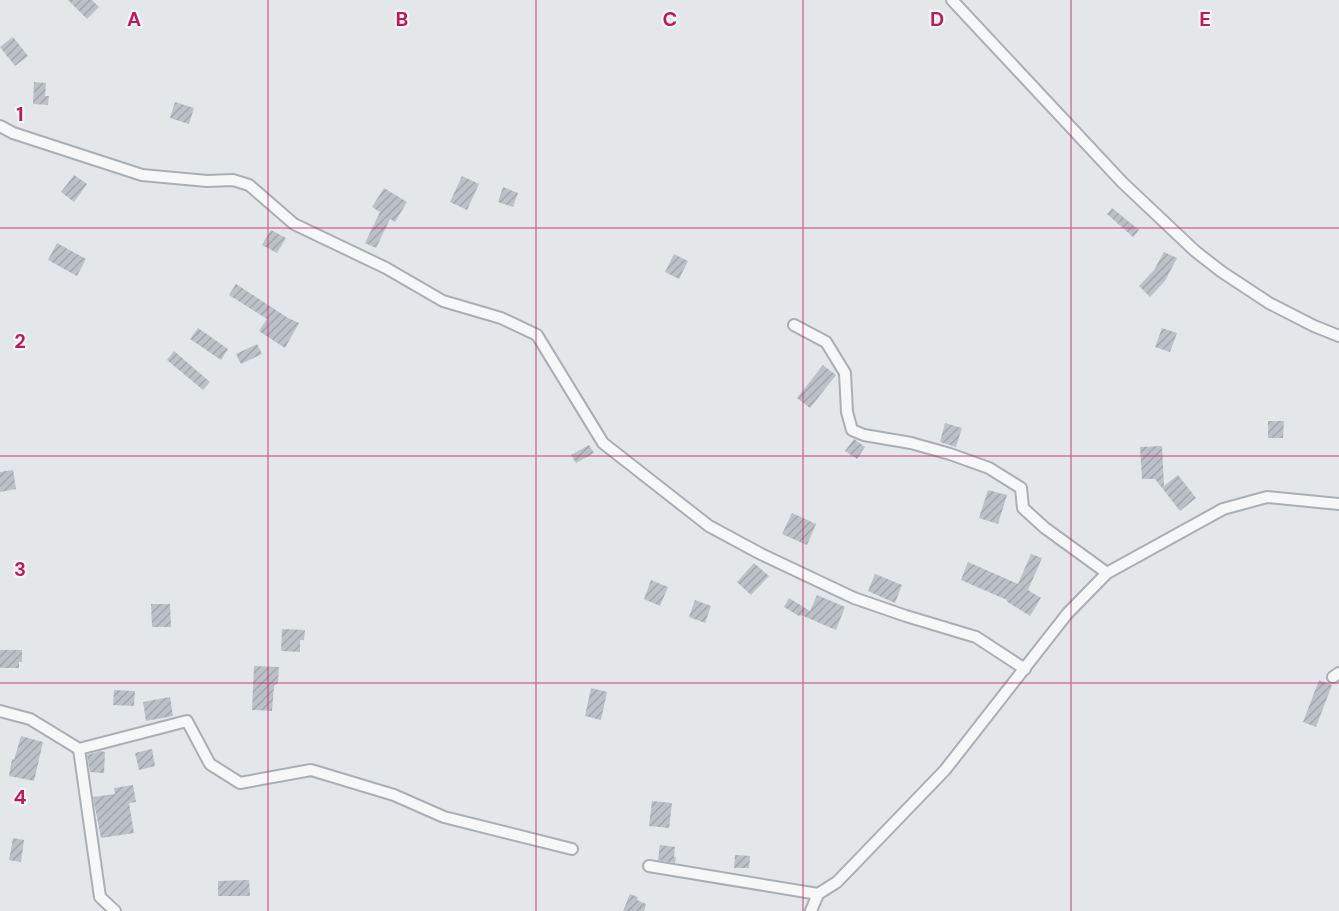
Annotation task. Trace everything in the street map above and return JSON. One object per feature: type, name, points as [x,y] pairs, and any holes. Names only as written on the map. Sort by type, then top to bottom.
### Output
[{"type":"street","points":[[952,0],[1122,182],[1195,251],[1269,303],[1339,336]]},
{"type":"street","points":[[0,126],[13,133],[142,176],[207,181],[233,180],[249,185],[294,224],[386,268],[443,301],[501,318],[537,335],[603,443],[709,526],[760,554],[854,598],[976,637],[1024,669]]},
{"type":"street","points":[[794,325],[826,342],[845,373],[847,412],[852,430],[864,435],[911,443],[989,468],[1021,488],[1023,508],[1045,528],[1107,573]]},
{"type":"street","points":[[811,911],[818,894],[837,882],[945,770],[1067,614],[1107,573],[1223,509],[1267,497],[1339,504]]},
{"type":"street","points":[[0,711],[30,719],[79,749],[187,721],[210,764],[240,783],[311,770],[394,795],[444,817],[572,849]]},
{"type":"street","points":[[79,749],[100,897],[115,911]]},
{"type":"street","points":[[649,866],[818,894]]},
{"type":"building","points":[[68,0],[92,0],[99,7],[87,19]]},
{"type":"building","points":[[13,37],[28,56],[15,66],[0,47]]},
{"type":"building","points":[[34,82],[46,83],[45,96],[49,96],[48,105],[33,104]]},
{"type":"building","points":[[175,102],[194,108],[189,124],[170,118]]},
{"type":"building","points":[[74,175],[87,184],[74,202],[61,192]]},
{"type":"building","points":[[462,176],[479,184],[467,210],[450,202]]},
{"type":"building","points":[[503,187],[518,193],[513,207],[498,202]]},
{"type":"building","points":[[384,188],[407,202],[395,222],[390,219],[376,248],[365,243],[380,212],[372,207]]},
{"type":"building","points":[[1112,208],[1139,230],[1133,237],[1107,214]]},
{"type":"building","points":[[271,230],[286,238],[277,253],[262,245]]},
{"type":"building","points":[[57,243],[86,259],[77,276],[48,260]]},
{"type":"building","points":[[1164,252],[1177,258],[1165,281],[1150,297],[1139,286],[1154,270]]},
{"type":"building","points":[[674,254],[688,261],[679,279],[665,272]]},
{"type":"building","points":[[236,284],[299,323],[285,348],[259,331],[267,319],[229,295]]},
{"type":"building","points":[[198,328],[228,349],[221,360],[190,339]]},
{"type":"building","points":[[1162,328],[1177,333],[1170,352],[1155,347]]},
{"type":"building","points":[[257,344],[262,354],[241,364],[236,354]]},
{"type":"building","points":[[174,351],[210,382],[203,390],[167,360]]},
{"type":"building","points":[[823,365],[836,375],[810,408],[797,398]]},
{"type":"building","points":[[1268,421],[1284,421],[1283,438],[1268,438]]},
{"type":"building","points":[[945,423],[962,428],[956,447],[940,442]]},
{"type":"building","points":[[854,439],[865,447],[857,459],[845,451]]},
{"type":"building","points":[[589,445],[594,453],[576,463],[571,455]]},
{"type":"building","points":[[1162,446],[1164,486],[1178,475],[1196,498],[1180,511],[1155,479],[1142,479],[1140,447]]},
{"type":"building","points":[[13,470],[16,489],[0,492],[0,472]]},
{"type":"building","points":[[988,490],[1007,495],[998,524],[979,518]]},
{"type":"building","points":[[792,513],[816,524],[807,545],[782,534]]},
{"type":"building","points":[[1031,554],[1042,558],[1028,590],[1041,598],[1030,616],[1007,600],[961,580],[968,562],[1018,584]]},
{"type":"building","points":[[754,563],[769,576],[751,595],[737,582]]},
{"type":"building","points":[[875,574],[902,585],[895,603],[868,591]]},
{"type":"building","points":[[651,580],[668,587],[660,606],[644,599]]},
{"type":"building","points":[[817,595],[845,607],[836,630],[799,616],[784,607],[789,598],[810,611]]},
{"type":"building","points":[[695,600],[711,606],[705,623],[689,617]]},
{"type":"building","points":[[151,604],[170,604],[171,627],[152,627]]},
{"type":"building","points":[[282,629],[305,630],[304,640],[300,640],[300,652],[281,651]]},
{"type":"building","points":[[0,650],[22,650],[22,662],[19,662],[19,668],[0,668]]},
{"type":"building","points":[[254,666],[279,667],[278,683],[274,686],[272,711],[252,710]]},
{"type":"building","points":[[1319,680],[1332,685],[1316,727],[1303,722]]},
{"type":"building","points":[[591,688],[607,692],[601,720],[585,716]]},
{"type":"building","points":[[114,690],[135,691],[134,706],[113,705]]},
{"type":"building","points":[[170,697],[173,716],[146,721],[143,702]]},
{"type":"building","points":[[21,736],[43,742],[34,781],[9,776],[12,759],[14,760]]},
{"type":"building","points":[[152,749],[155,766],[139,770],[135,753]]},
{"type":"building","points":[[100,751],[105,752],[104,773],[90,772],[87,755]]},
{"type":"building","points":[[133,785],[136,802],[129,803],[134,833],[101,838],[93,797],[115,794],[114,788]]},
{"type":"building","points":[[652,801],[672,803],[669,828],[649,826]]},
{"type":"building","points":[[13,838],[24,840],[21,862],[9,860]]},
{"type":"building","points":[[660,845],[675,847],[675,863],[658,860]]},
{"type":"building","points":[[735,855],[750,856],[749,868],[734,868]]},
{"type":"building","points":[[249,880],[250,896],[218,896],[218,881]]},
{"type":"building","points":[[630,894],[646,904],[644,911],[623,911]]}]
